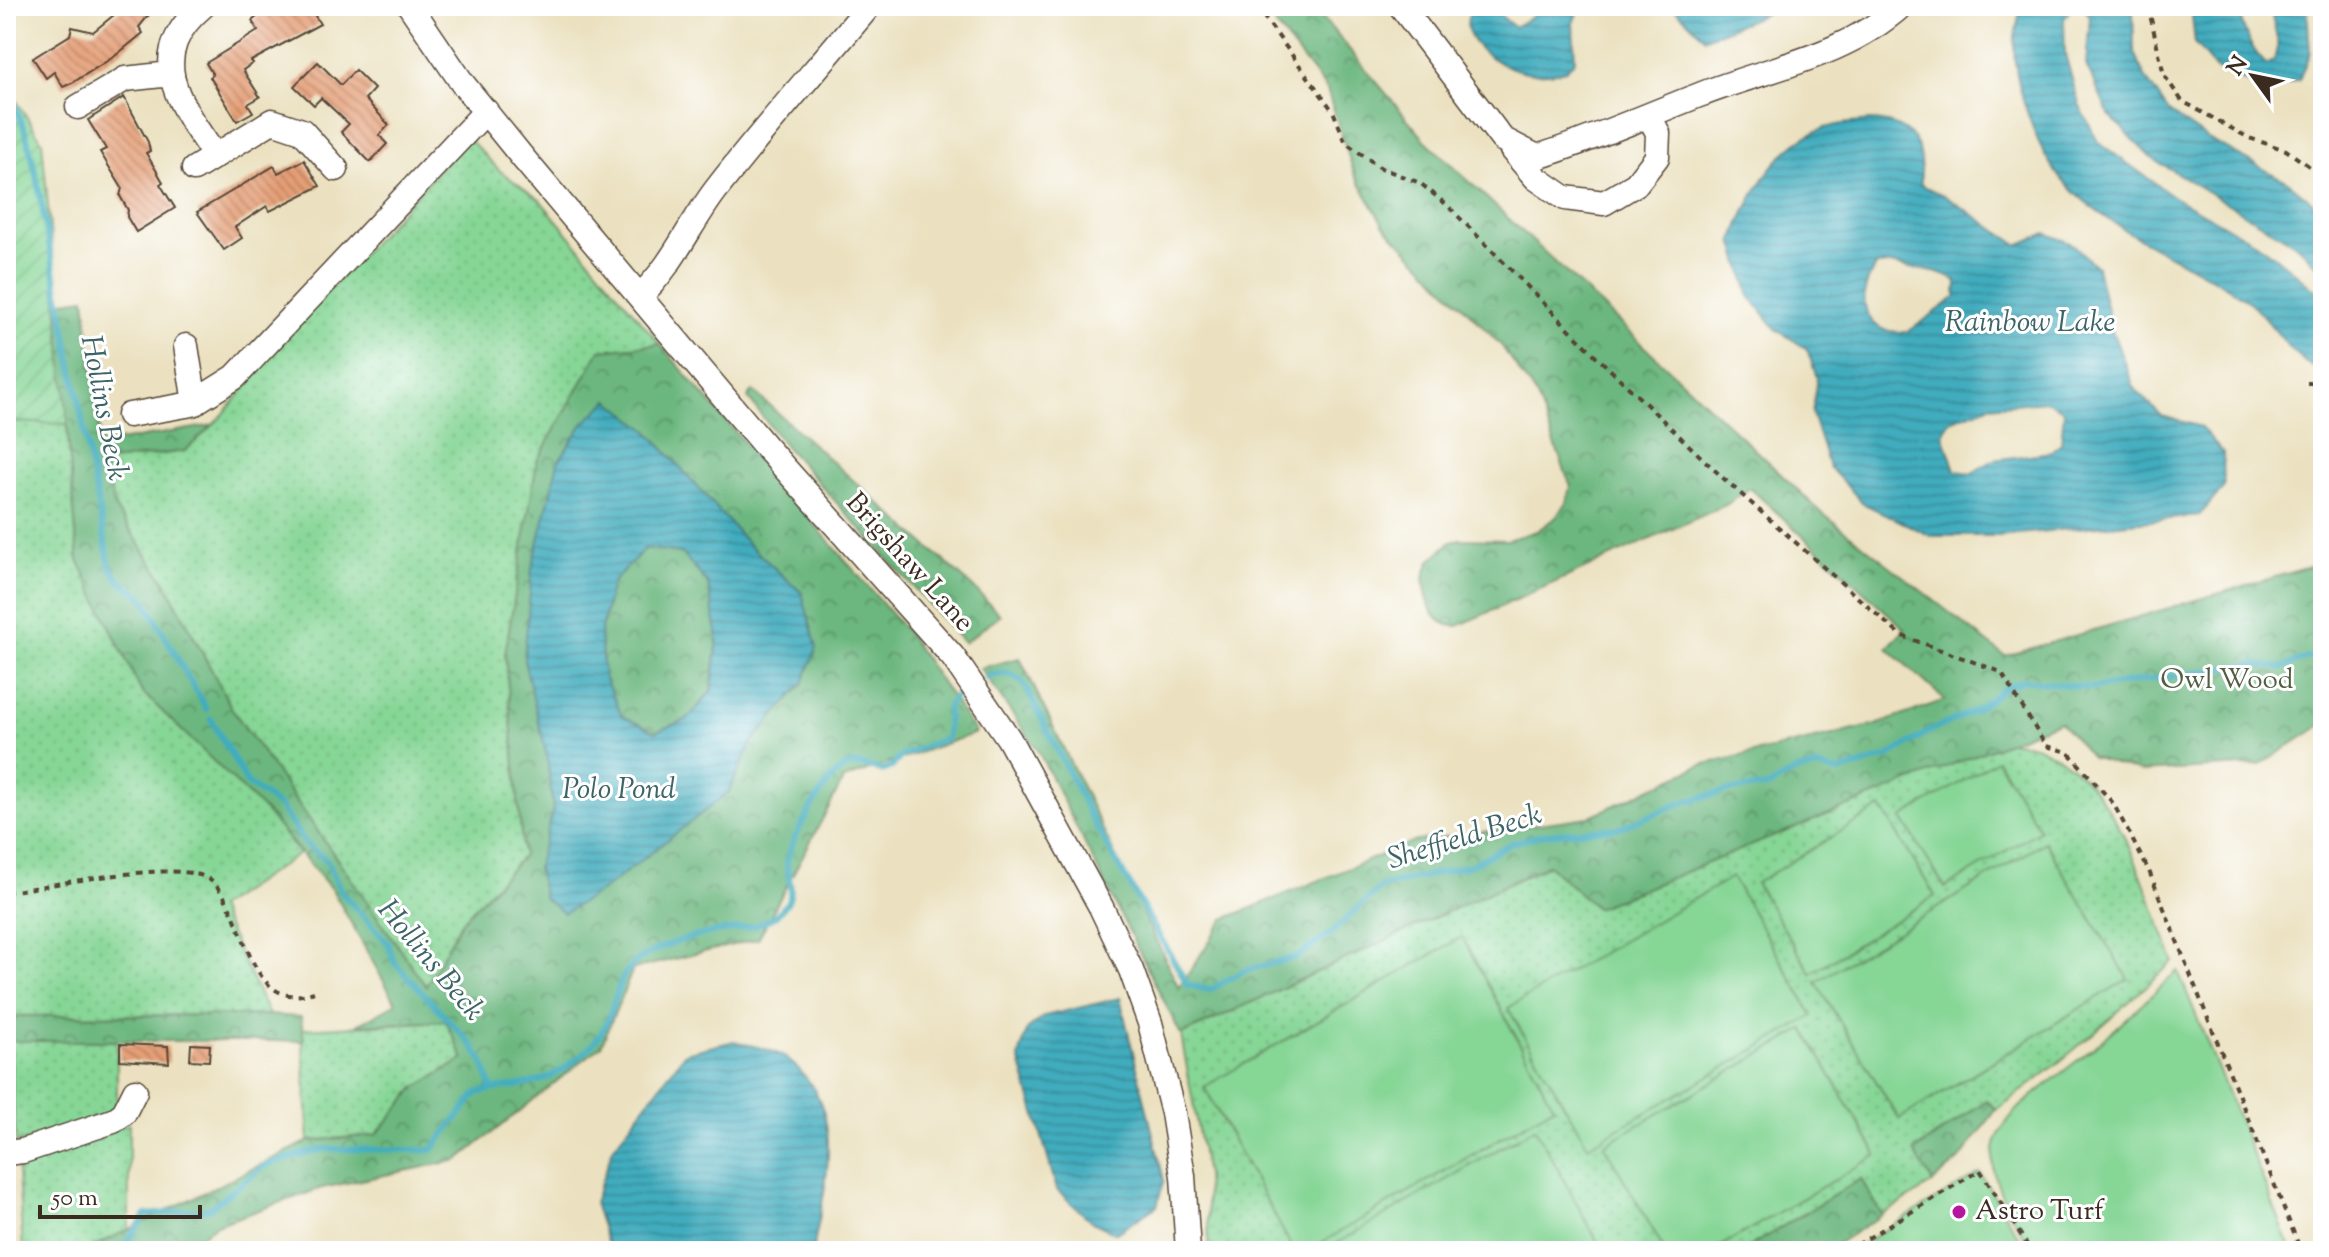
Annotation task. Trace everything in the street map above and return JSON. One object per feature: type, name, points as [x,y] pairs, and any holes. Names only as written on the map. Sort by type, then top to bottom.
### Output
[{"type":"street","points":[[203,6],[177,39],[171,74],[177,100],[205,163],[272,121],[302,131],[336,169]]},
{"type":"street","name":"Brigshaw Lane","points":[[410,6],[486,111],[640,296],[785,468],[953,657],[1009,739],[1101,907],[1131,970],[1150,1023],[1173,1113],[1183,1176],[1188,1251]]},
{"type":"street","points":[[640,296],[662,276],[705,204],[734,166],[869,6]]},
{"type":"street","points":[[1401,6],[1502,139],[1536,178],[1565,198],[1604,203],[1636,184],[1657,157],[1658,133],[1649,116]]},
{"type":"street","points":[[1502,139],[1537,157],[1703,93],[1824,55],[1881,24],[1901,6]]},
{"type":"street","points":[[78,107],[125,79],[171,74]]},
{"type":"street","points":[[129,415],[195,403],[235,377],[486,111]]},
{"type":"street","points":[[186,346],[195,403]]},
{"type":"street","points":[[6,1153],[23,1151],[113,1121],[124,1113],[135,1091]]},
{"type":"path","points":[[1256,6],[1333,111],[1346,143],[1372,163],[1420,183],[1447,205],[1598,358],[1723,478],[1900,635],[1994,666],[2009,679],[2046,746],[2068,752],[2113,803],[2149,871],[2301,1251]]},
{"type":"path","points":[[2148,6],[2164,75],[2182,101],[2249,138],[2286,150],[2323,176]]},
{"type":"path","points":[[2307,383],[2323,383]]},
{"type":"path","points":[[6,892],[124,874],[195,871],[213,881],[232,911],[254,967],[265,981],[289,995],[314,992]]},
{"type":"path","points":[[1847,1251],[1980,1170],[2031,1251]]},
{"type":"green space","name":"Owl Wood","points":[[1260,6],[1313,6],[1425,140],[1822,513],[2005,656],[2323,563],[2323,724],[2260,765],[2141,772],[2091,757],[2060,721],[1596,908],[1548,865],[1181,1035],[1037,749],[980,668],[1020,658],[1179,988],[1224,919],[1416,841],[1589,817],[1701,765],[1876,725],[1945,700],[1887,648],[1905,629],[1750,488],[1726,505],[1458,626],[1449,625],[1436,617],[1426,594],[1424,577],[1430,561],[1449,543],[1459,539],[1507,540],[1537,531],[1556,517],[1566,504],[1571,487],[1537,397],[1501,345],[1384,226],[1354,173],[1327,90]]},
{"type":"green space","points":[[6,84],[42,141],[68,424],[6,422]]},
{"type":"green space","points":[[468,138],[500,171],[540,200],[660,344],[600,351],[523,856],[461,922],[426,987],[232,709],[165,582],[115,508],[103,462],[185,451],[221,417],[300,322]]},
{"type":"green space","points":[[85,298],[101,444],[213,425],[185,451],[103,462],[115,508],[165,582],[232,709],[426,986],[461,922],[523,856],[505,654],[537,461],[600,350],[660,344],[906,631],[976,733],[844,779],[758,939],[633,969],[601,1046],[458,1160],[322,1188],[216,1225],[180,1251],[85,1251],[309,1141],[376,1135],[415,1088],[464,1059],[446,1021],[357,1025],[396,1003],[333,891],[264,810],[141,691],[78,560],[57,302]],"holes":[[[648,431],[749,545],[802,593],[803,683],[752,742],[728,793],[678,828],[537,869],[553,809],[547,757]]]},
{"type":"green space","points":[[753,391],[973,587],[1000,615],[964,643],[786,447],[748,398]]},
{"type":"green space","points":[[6,421],[68,424],[78,560],[299,854],[218,908],[269,1015],[8,1016]]},
{"type":"green space","points":[[645,548],[682,553],[708,583],[718,638],[711,691],[688,719],[655,732],[622,716],[604,678],[600,634],[612,583]]},
{"type":"green space","points":[[2009,741],[2044,750],[2074,768],[2098,794],[2118,825],[2134,859],[2174,961],[2087,1038],[1996,1110],[1987,1100],[1914,1151],[1933,1183],[1882,1215],[1861,1180],[1742,1251],[1209,1251],[1206,1175],[1181,1035],[1549,865],[1596,908]]},
{"type":"green space","points":[[1997,760],[2040,830],[1945,888],[1902,818]]},
{"type":"green space","points":[[1881,807],[1935,896],[1811,973],[1756,883]]},
{"type":"green space","points":[[2045,842],[2128,979],[1899,1119],[1816,982]]},
{"type":"green space","points":[[1732,877],[1813,1016],[1588,1146],[1508,1008]]},
{"type":"green space","points":[[1462,937],[1554,1107],[1307,1251],[1294,1251],[1204,1087]]},
{"type":"green space","points":[[2178,971],[2292,1251],[2034,1251],[2010,1213],[1997,1183],[1993,1158],[1998,1137],[2010,1117],[2030,1098],[2110,1033]]},
{"type":"green space","points":[[8,1016],[301,1017],[304,1041],[9,1041]]},
{"type":"green space","points":[[447,1021],[464,1059],[415,1088],[376,1135],[309,1141],[302,1029]]},
{"type":"green space","points":[[1804,1029],[1877,1155],[1712,1251],[1665,1251],[1604,1145]]},
{"type":"green space","points":[[9,1041],[117,1041],[117,1111],[16,1144]]},
{"type":"green space","points":[[1987,1100],[1996,1110],[1960,1159],[1933,1182],[1914,1152]]},
{"type":"green space","points":[[129,1124],[129,1230],[85,1251],[23,1251],[17,1159]]},
{"type":"green space","points":[[1535,1128],[1603,1251],[1324,1251]]},
{"type":"green space","name":"Astro Turf","points":[[1980,1173],[2027,1251],[1850,1251]]},
{"type":"green space","points":[[1861,1179],[1882,1215],[1826,1251],[1742,1251]]},
{"type":"water","points":[[1531,6],[1580,6],[1573,23],[1575,60],[1566,70],[1537,73],[1505,65],[1482,51],[1468,31],[1472,9],[1491,7],[1514,27],[1533,16]]},
{"type":"water","points":[[1672,6],[1784,6],[1705,38]]},
{"type":"water","points":[[2021,6],[2133,6],[2134,50],[2145,77],[2169,112],[2206,138],[2288,182],[2323,210],[2323,272],[2298,246],[2150,157],[2109,115],[2086,65],[2090,16],[2083,7],[2071,8],[2064,19],[2065,54],[2079,104],[2098,142],[2174,197],[2263,247],[2323,296],[2323,370],[2304,361],[2257,309],[2237,293],[2116,224],[2084,200],[2055,171],[2030,120],[2015,64],[2014,48]]},
{"type":"water","points":[[2191,6],[2238,6],[2248,38],[2267,65],[2274,60],[2278,44],[2270,6],[2307,6],[2310,52],[2299,80],[2267,91],[2216,69],[2195,44]]},
{"type":"water","name":"Rainbow Lake","points":[[1869,121],[1896,126],[1915,141],[1921,162],[1921,185],[1945,196],[2018,245],[2046,233],[2073,244],[2097,267],[2111,328],[2135,390],[2162,416],[2201,427],[2223,453],[2224,487],[2199,516],[1998,536],[1931,536],[1864,504],[1829,467],[1812,414],[1817,378],[1807,349],[1776,329],[1750,296],[1733,241],[1756,190],[1793,146],[1825,128]],"holes":[[[1891,264],[1949,277],[1957,282],[1956,297],[1908,332],[1882,329],[1874,323],[1865,307],[1865,289],[1877,265]],[[2047,401],[2064,411],[2061,443],[2050,452],[1994,460],[1970,474],[1955,470],[1943,434],[1950,421],[1989,406]]]},
{"type":"water","name":"Polo Pond","points":[[609,400],[648,431],[749,545],[802,593],[817,648],[803,683],[752,742],[728,793],[603,890],[564,913],[544,898],[537,868],[553,809],[547,757],[524,660],[532,569],[558,462],[583,424]],"holes":[[[645,548],[682,553],[708,584],[718,638],[712,690],[688,719],[655,732],[622,716],[604,677],[600,634],[612,583]]]},
{"type":"water","points":[[1120,998],[1164,1180],[1157,1206],[1116,1233],[1092,1222],[1057,1190],[1019,1057],[1027,1030],[1045,1016]]},
{"type":"water","points":[[734,1041],[768,1050],[787,1059],[807,1078],[819,1100],[826,1123],[828,1148],[827,1173],[813,1251],[610,1251],[594,1203],[613,1148],[685,1053]]},
{"type":"building","points":[[125,6],[156,6],[139,27],[143,33],[115,56],[72,83],[63,87],[54,72],[46,78],[33,58],[70,35],[72,27],[93,32]]},
{"type":"building","points":[[270,6],[309,6],[320,24],[251,61],[253,63],[243,70],[260,97],[248,104],[253,112],[237,121],[210,77],[213,75],[206,63],[258,31],[252,21]]},
{"type":"building","points":[[318,62],[341,85],[355,70],[374,89],[365,99],[389,125],[379,135],[387,144],[370,162],[341,132],[349,124],[321,98],[314,105],[294,86]]},
{"type":"building","points":[[124,97],[148,142],[150,151],[146,153],[163,182],[160,184],[175,208],[136,232],[120,196],[122,188],[100,152],[106,149],[88,120]]},
{"type":"building","points":[[304,160],[320,186],[270,211],[267,206],[235,227],[242,238],[224,250],[197,212],[274,166],[278,173]]},
{"type":"building","points":[[120,1044],[168,1046],[169,1063],[120,1060]]},
{"type":"building","points":[[191,1044],[210,1045],[209,1061],[190,1060]]},
{"type":"waterway","name":"Hollins Beck","points":[[6,92],[22,123],[37,180],[110,567],[120,581],[143,597],[206,709]]},
{"type":"waterway","name":"Sheffield Beck","points":[[987,678],[1008,674],[1025,686],[1093,821],[1188,985],[1210,990],[1243,971],[1297,957],[1331,933],[1381,887],[1471,865],[1512,843],[1545,834],[1619,828],[1681,803],[1731,790],[1768,787],[1796,771],[1817,767],[1839,772],[1887,757],[1930,731],[1978,709],[2005,687],[2024,680],[2091,688],[2254,664],[2280,668],[2323,652]]},
{"type":"waterway","name":"Sheffield Beck","points":[[121,1251],[146,1215],[209,1209],[265,1165],[322,1149],[432,1150],[477,1093],[542,1080],[565,1068],[603,1030],[622,980],[637,961],[679,941],[760,924],[779,912],[790,898],[789,852],[810,809],[829,781],[851,765],[882,771],[892,767],[902,755],[947,738],[948,705],[961,691]]},
{"type":"waterway","name":"Hollins Beck","points":[[211,719],[247,783],[280,807],[306,844],[327,861],[341,892],[388,943],[394,962],[472,1045],[482,1060],[492,1089]]},
{"type":"place","name":"Astro Turf","points":[[1959,1212]]}]
